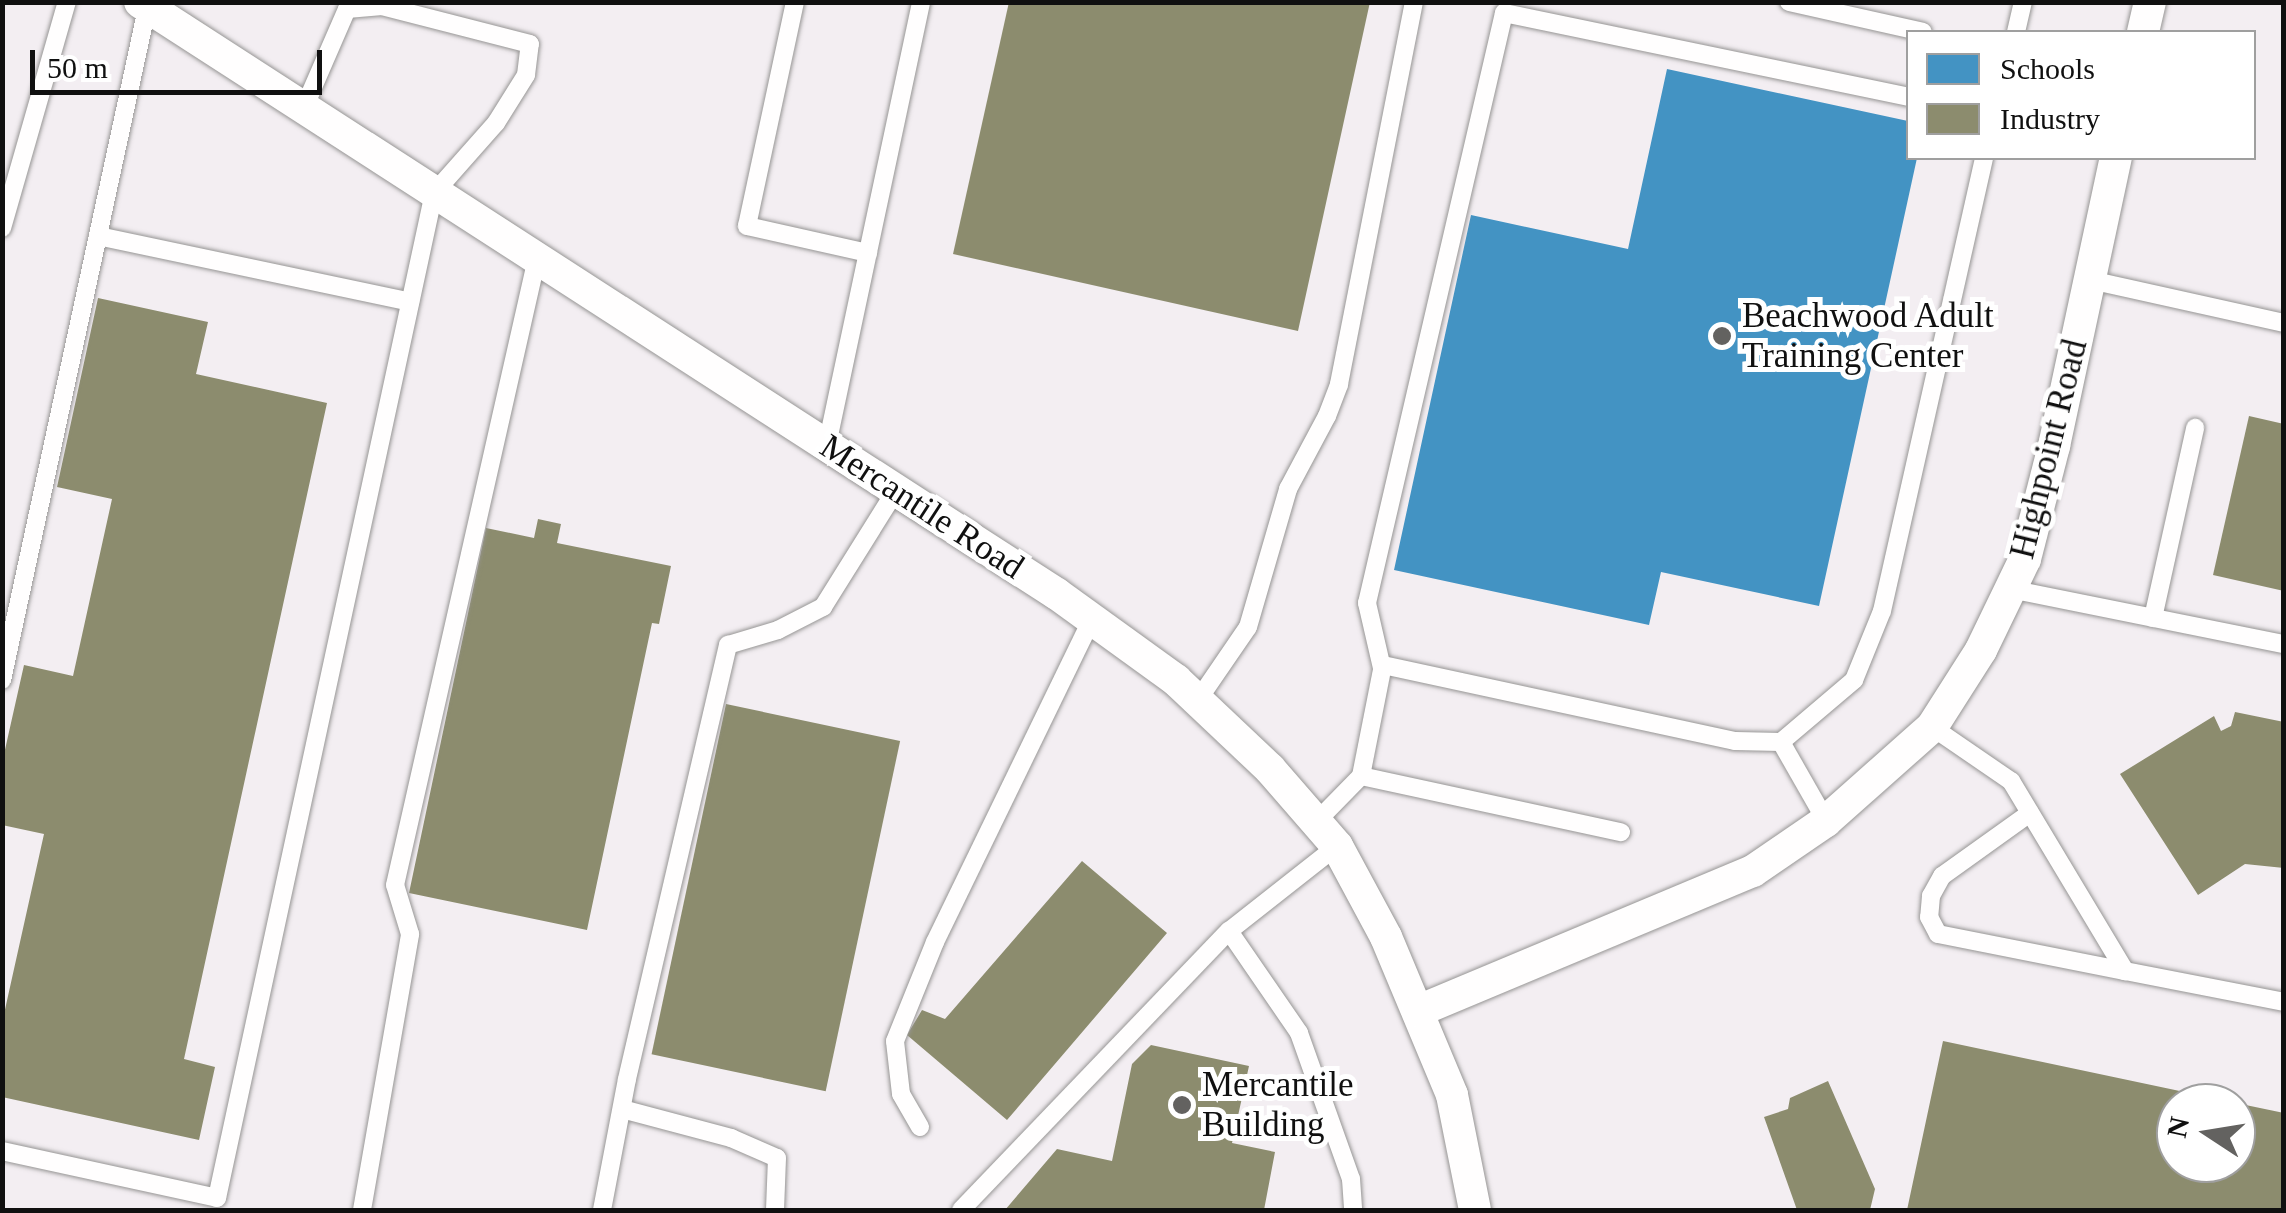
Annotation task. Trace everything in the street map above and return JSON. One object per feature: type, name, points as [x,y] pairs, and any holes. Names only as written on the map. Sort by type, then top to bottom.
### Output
[{"type":"street","points":[[2143,30],[2150,2]]},
{"type":"street","name":"Mercantile Road","points":[[144,5],[1092,619],[1198,700],[1270,769],[1326,834],[1386,937],[1452,1095],[1475,1210]]},
{"type":"street","name":"Highpoint Road","points":[[1418,1011],[1753,871],[1826,821],[1932,727],[1981,650],[2024,559],[2054,446],[2116,160]]},
{"type":"lane","points":[[2,228],[67,2]]},
{"type":"lane","points":[[794,2],[747,226],[868,253]]},
{"type":"lane","points":[[827,446],[922,2]]},
{"type":"lane","points":[[1198,700],[1248,627],[1288,489],[1328,416],[1339,384],[1414,2]]},
{"type":"lane","points":[[1790,2],[1913,30]]},
{"type":"lane","points":[[2016,30],[2023,2]]},
{"type":"lane","points":[[2,680],[144,5]]},
{"type":"lane","points":[[2,1151],[217,1198],[434,192],[496,123],[526,74],[530,44],[382,6],[347,6],[304,108]]},
{"type":"lane","points":[[961,1210],[1326,834],[1361,776],[1382,668],[1368,603],[1504,13],[1906,98]]},
{"type":"lane","points":[[1382,668],[1383,664],[1736,742],[1780,742],[1854,680],[1882,611],[1984,160]]},
{"type":"lane","points":[[98,236],[410,302]]},
{"type":"lane","points":[[362,1210],[410,934],[395,885],[537,258]]},
{"type":"lane","points":[[2090,280],[2284,322]]},
{"type":"lane","points":[[2153,618],[2194,428]]},
{"type":"lane","points":[[602,1210],[728,645],[778,630],[822,608],[896,490]]},
{"type":"lane","points":[[2010,590],[2284,644]]},
{"type":"lane","points":[[920,1127],[900,1094],[895,1041],[936,942],[1092,619]]},
{"type":"lane","points":[[1932,727],[2011,780],[2125,971]]},
{"type":"lane","points":[[1780,742],[1826,821]]},
{"type":"lane","points":[[1361,776],[1621,832]]},
{"type":"lane","points":[[2030,813],[1942,876],[1931,896],[1928,918],[1938,934],[2284,1002]]},
{"type":"lane","points":[[1229,931],[1299,1033],[1351,1179],[1353,1210]]},
{"type":"lane","points":[[622,1109],[731,1138],[776,1158],[775,1210]]},
{"type":"shaded area","points":[[3,3],[2283,3],[2283,1210],[3,1210]]},
{"type":"building: Schools","points":[[1667,69],[1906,121],[1906,160],[1917,160],[1819,606],[1661,572],[1649,625],[1394,570],[1471,215],[1628,249]]},
{"type":"building: Industry","points":[[1009,2],[1370,2],[1298,331],[953,254]]},
{"type":"building: Industry","points":[[98,298],[208,322],[196,374],[327,403],[184,1059],[215,1067],[199,1140],[2,1097],[2,1023],[44,834],[2,825],[2,763],[24,665],[73,676],[112,499],[57,487]]},
{"type":"building: Industry","points":[[2249,416],[2284,424],[2284,591],[2213,575]]},
{"type":"building: Industry","points":[[538,519],[561,524],[557,543],[671,566],[659,624],[652,623],[587,930],[409,893],[486,528],[534,538]]},
{"type":"building: Industry","points":[[726,704],[900,741],[826,1091],[652,1054]]},
{"type":"building: Industry","points":[[2235,712],[2284,722],[2284,868],[2245,864],[2198,895],[2120,774],[2214,716],[2221,731],[2231,726]]},
{"type":"building: Industry","points":[[1082,861],[1167,933],[1007,1120],[907,1035],[922,1010],[945,1019]]},
{"type":"building: Industry","points":[[1943,1041],[2156,1086],[2156,1183],[2256,1183],[2256,1107],[2284,1113],[2284,1210],[1907,1210]]},
{"type":"building: Industry","name":"Mercantile Building","points":[[1151,1045],[1249,1066],[1232,1143],[1275,1152],[1264,1210],[1005,1210],[1057,1149],[1112,1161],[1132,1064]]},
{"type":"building: Industry","points":[[1828,1081],[1875,1189],[1870,1210],[1797,1210],[1764,1117],[1788,1109],[1790,1098]]},
{"type":"place","name":"Beachwood Adult Training Center","points":[[1722,336]]},
{"type":"place","name":"Mercantile Building","points":[[1182,1105]]}]
